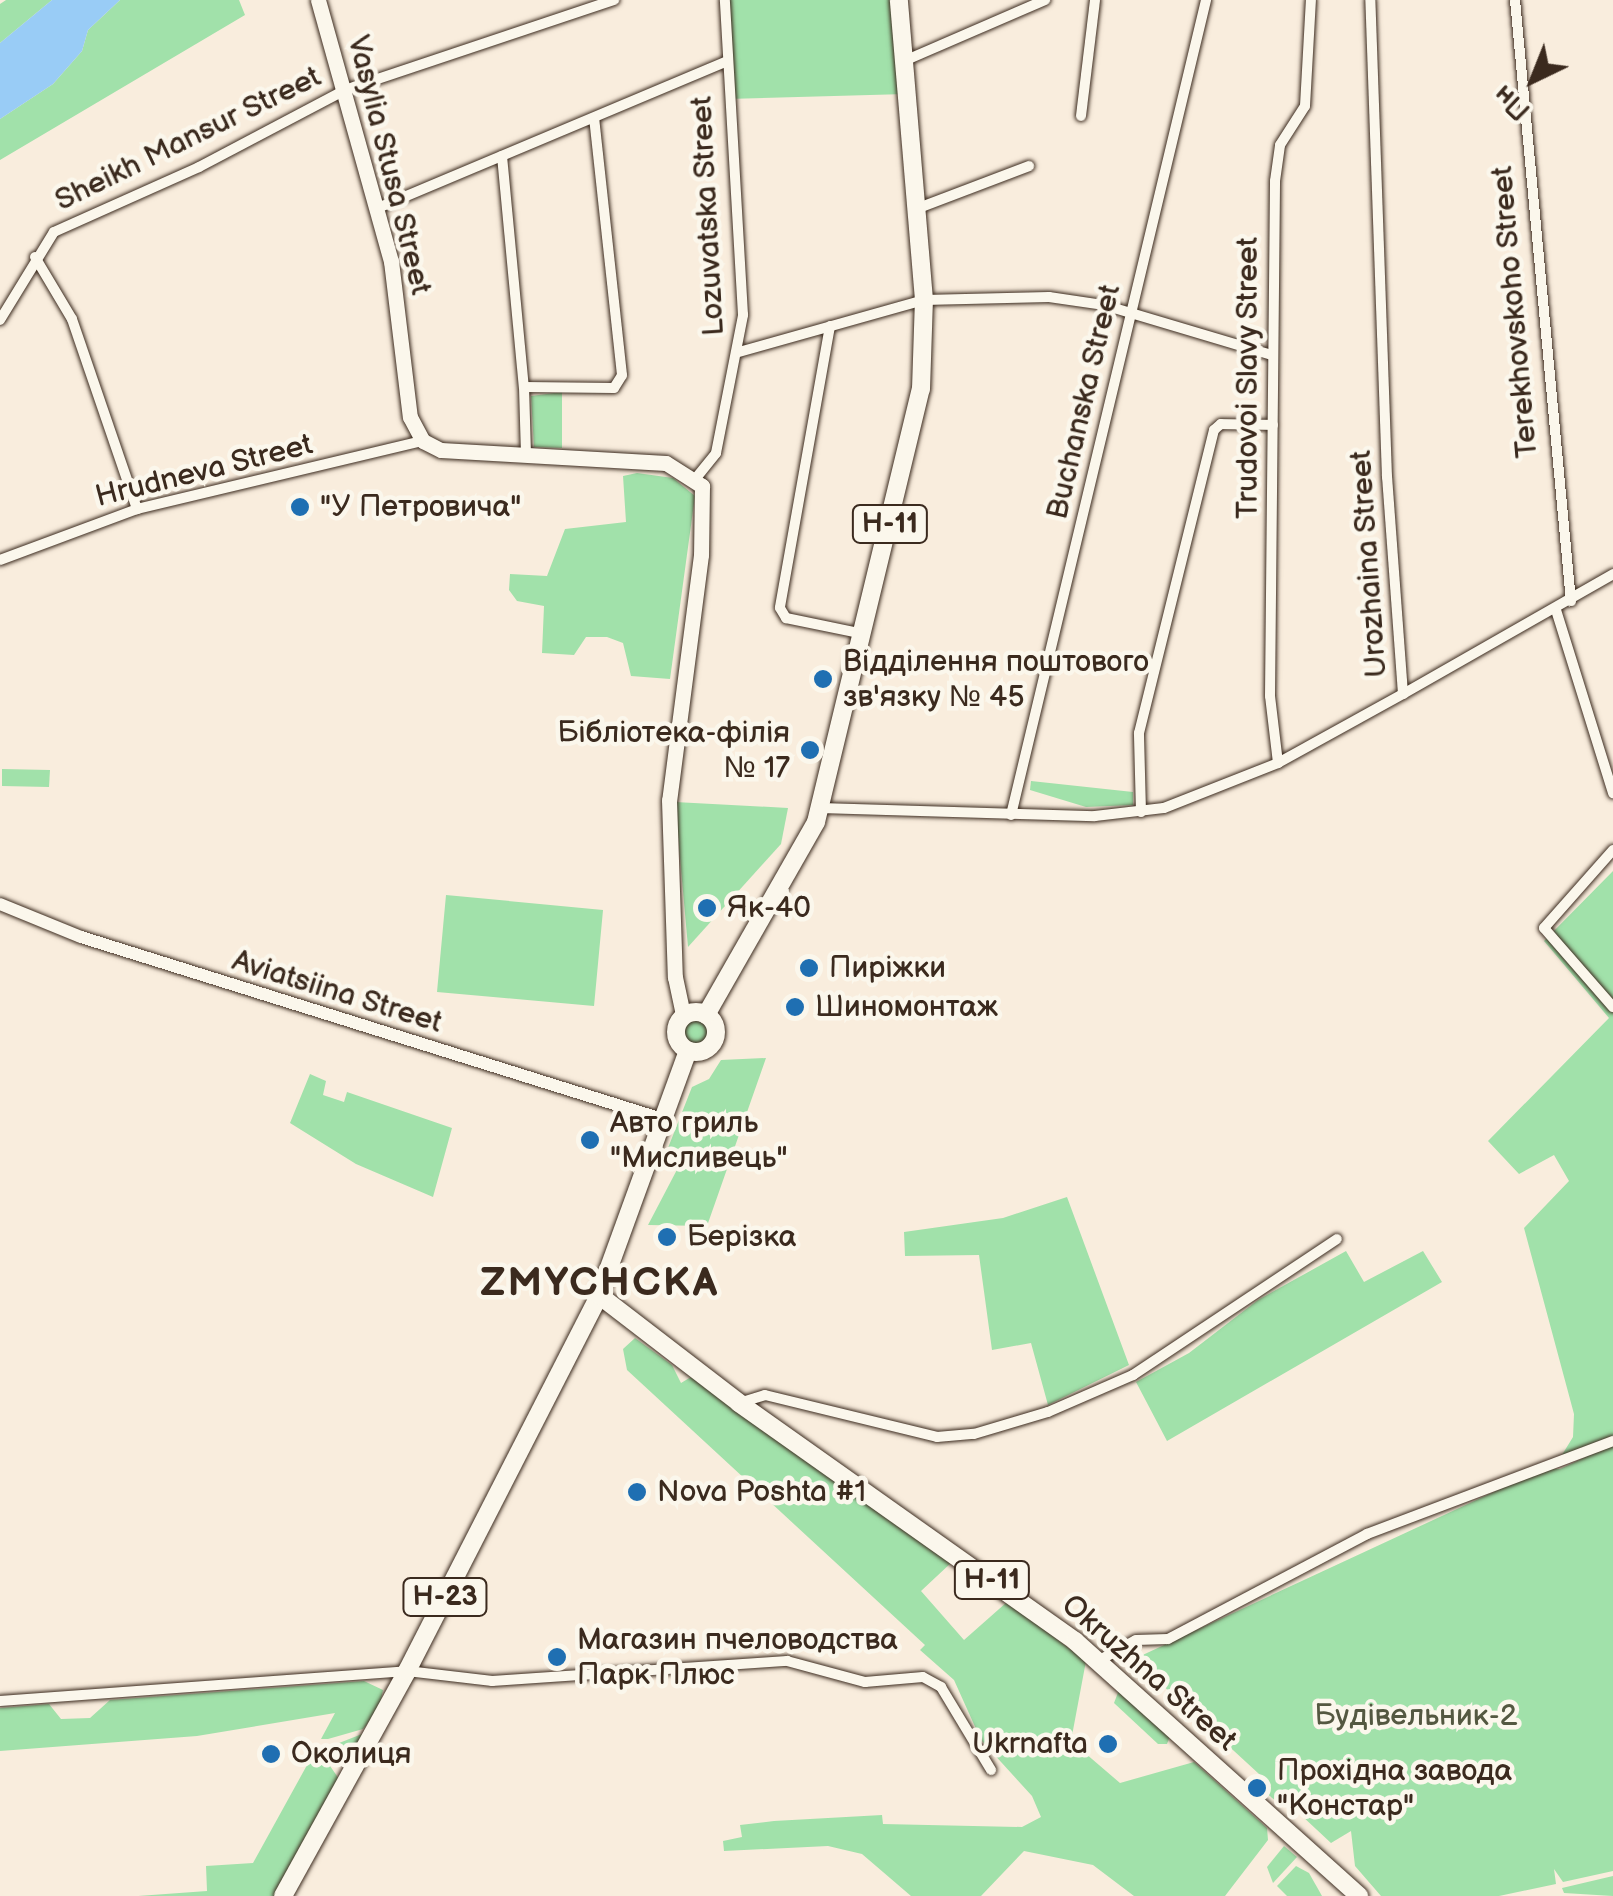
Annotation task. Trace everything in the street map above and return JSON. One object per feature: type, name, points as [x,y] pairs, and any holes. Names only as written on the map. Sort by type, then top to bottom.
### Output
[{"type":"main road","name":"Vasylia Stusa Street","points":[[318,0],[378,208],[410,418],[423,441]]},
{"type":"main road","name":"Н-11","points":[[599,1295],[688,1051],[714,1042],[706,1015],[797,862],[820,808],[921,389],[924,300],[899,0]]},
{"type":"main road","points":[[423,441],[440,450],[666,463],[696,478],[705,514],[669,800],[675,977],[683,1015],[706,1015]]},
{"type":"main road","name":"Н-11","points":[[683,1015],[676,1034],[688,1051]]},
{"type":"main road","name":"Okruzhna Street","points":[[599,1295],[739,1403],[1098,1661],[1359,1896]]},
{"type":"main road","name":"Н-23","points":[[283,1896],[407,1671],[599,1295]]},
{"type":"street","name":"Sheikh Mansur Street","points":[[0,320],[35,256],[54,232],[199,167],[346,90],[614,0]]},
{"type":"street","name":"Lozuvatska Street","points":[[696,478],[716,453],[740,352],[743,308],[725,0]]},
{"type":"street","points":[[904,60],[1045,0]]},
{"type":"street","points":[[1081,116],[1095,0]]},
{"type":"street","name":"Buchanska Street","points":[[1011,815],[1206,0]]},
{"type":"street","name":"Trudovoi Slavy Street","points":[[1278,763],[1270,720],[1276,164],[1304,106],[1312,0]]},
{"type":"street","name":"Urozhaina Street","points":[[820,808],[1011,815],[1141,812],[1188,802],[1278,763],[1403,694],[1386,458],[1370,0]]},
{"type":"street","name":"Terekhovskoho Street","points":[[1515,0],[1571,601]]},
{"type":"street","points":[[378,208],[726,62]]},
{"type":"street","points":[[524,388],[621,383],[594,119]]},
{"type":"street","points":[[502,156],[524,388],[526,455]]},
{"type":"street","points":[[916,209],[1029,166]]},
{"type":"street","points":[[35,256],[72,318],[137,510]]},
{"type":"street","points":[[740,352],[924,300],[1048,296],[1130,313],[1272,355]]},
{"type":"street","points":[[830,326],[780,608],[786,618],[864,634]]},
{"type":"street","points":[[1141,812],[1139,733],[1214,430],[1221,424],[1273,425]]},
{"type":"street","name":"Hrudneva Street","points":[[0,560],[137,510],[423,441]]},
{"type":"street","points":[[1403,694],[1613,574]]},
{"type":"street","points":[[1556,610],[1613,793]]},
{"type":"street","points":[[1613,850],[1544,928],[1613,1006]]},
{"type":"street","name":"Aviatsiina Street","points":[[0,904],[81,938],[662,1118]]},
{"type":"street","points":[[739,1403],[766,1395],[937,1436],[974,1434],[1048,1412],[1133,1374],[1338,1239]]},
{"type":"street","points":[[1098,1661],[1136,1640],[1168,1638],[1367,1534],[1613,1440]]},
{"type":"street","points":[[0,1700],[407,1671],[448,1681],[492,1680],[787,1661],[866,1682],[922,1677],[941,1686],[992,1770]]},
{"type":"green space","points":[[6,0],[52,0],[0,43],[0,4]]},
{"type":"green space","points":[[120,0],[239,0],[245,15],[0,160],[0,119],[53,84],[82,51],[88,30]]},
{"type":"green space","points":[[725,0],[899,0],[906,94],[727,99]]},
{"type":"green space","points":[[562,392],[562,448],[534,447],[531,396]]},
{"type":"green space","points":[[637,473],[673,478],[695,496],[670,679],[631,676],[623,643],[607,637],[586,637],[574,655],[542,653],[544,606],[517,601],[509,590],[510,574],[547,576],[565,529],[626,522],[623,476]]},
{"type":"green space","points":[[2,769],[50,770],[49,787],[2,786]]},
{"type":"green space","points":[[1031,781],[1133,792],[1133,805],[1086,807],[1030,790]]},
{"type":"green space","points":[[675,802],[788,808],[781,844],[688,947]]},
{"type":"green space","points":[[1613,871],[1613,1436],[1557,1463],[1573,1437],[1574,1414],[1524,1228],[1569,1181],[1554,1155],[1519,1174],[1488,1141],[1609,1018],[1544,941]]},
{"type":"green space","points":[[446,895],[603,910],[594,1006],[437,992]]},
{"type":"green space","points":[[696,1019],[705,1023],[709,1032],[705,1041],[696,1045],[687,1041],[683,1032],[687,1023]]},
{"type":"green space","points":[[766,1058],[707,1226],[648,1225],[681,1162],[664,1158],[692,1087],[709,1079],[721,1060]]},
{"type":"green space","points":[[310,1074],[326,1081],[323,1095],[344,1102],[347,1092],[452,1128],[433,1197],[356,1164],[290,1123]]},
{"type":"green space","points":[[1067,1197],[1129,1365],[1048,1405],[1031,1343],[992,1350],[979,1255],[905,1256],[904,1232],[1003,1218]]},
{"type":"green space","points":[[1346,1251],[1364,1282],[1423,1251],[1442,1282],[1167,1441],[1136,1382],[1189,1353],[1258,1300]]},
{"type":"green space","points":[[635,1338],[672,1365],[681,1383],[691,1377],[952,1562],[921,1591],[964,1640],[1007,1602],[1086,1661],[1071,1741],[1120,1783],[1194,1762],[1267,1828],[1268,1840],[1225,1896],[1134,1896],[1093,1865],[1024,1851],[981,1896],[911,1896],[862,1854],[828,1846],[724,1851],[723,1841],[742,1837],[740,1825],[774,1821],[882,1815],[883,1824],[1022,1827],[1041,1817],[1032,1796],[981,1740],[954,1680],[920,1650],[925,1645],[627,1370],[623,1349]]},
{"type":"green space","name":"Будівельник-2","points":[[1613,1444],[1613,1871],[1563,1882],[1554,1869],[1556,1884],[1499,1896],[1381,1896],[1355,1866],[1351,1831],[1331,1843],[1286,1801],[1277,1802],[1265,1792],[1271,1785],[1134,1659],[1543,1469],[1560,1469]]},
{"type":"green space","points":[[364,1681],[383,1690],[379,1710],[363,1729],[328,1739],[321,1739],[335,1713],[197,1736],[0,1751],[0,1708],[49,1704],[61,1719],[90,1718],[110,1700]]},
{"type":"green space","points":[[1119,1690],[1170,1736],[1167,1744],[1158,1744],[1114,1703]]},
{"type":"green space","points":[[366,1734],[347,1767],[334,1745]]},
{"type":"green space","points":[[317,1747],[339,1779],[283,1896],[138,1896],[207,1891],[206,1866],[253,1863]]},
{"type":"green space","points":[[1284,1846],[1297,1857],[1273,1883],[1267,1867]]},
{"type":"green space","points":[[1296,1866],[1309,1873],[1322,1896],[1287,1896],[1277,1886]]},
{"type":"green space","points":[[1613,1876],[1613,1896],[1564,1893],[1562,1888]]},
{"type":"water","points":[[52,0],[120,0],[88,30],[82,51],[53,84],[0,119],[0,43]]},
{"type":"place","name":"\"У Петровича\"","points":[[300,507]]},
{"type":"place","name":"Відділення поштового зв'язку № 45","points":[[823,679]]},
{"type":"place","name":"Бібліотека-філія № 17","points":[[810,750]]},
{"type":"place","name":"Як-40","points":[[707,908]]},
{"type":"place","name":"Пиріжки","points":[[809,968]]},
{"type":"place","name":"Шиномонтаж","points":[[795,1007]]},
{"type":"place","name":"Авто гриль \"Мисливець\"","points":[[590,1140]]},
{"type":"place","name":"Берізка","points":[[667,1237]]},
{"type":"place","name":"Nova Poshta #1","points":[[637,1492]]},
{"type":"place","name":"Магазин пчеловодства Парк Плюс","points":[[557,1657]]},
{"type":"place","name":"Ukrnafta","points":[[1108,1744]]},
{"type":"place","name":"Околиця","points":[[271,1754]]},
{"type":"place","name":"Прохідна завода \"Констар\"","points":[[1257,1788]]},
{"type":"district","name":"ZMYCHCKA","points":[[600,1283]]}]
